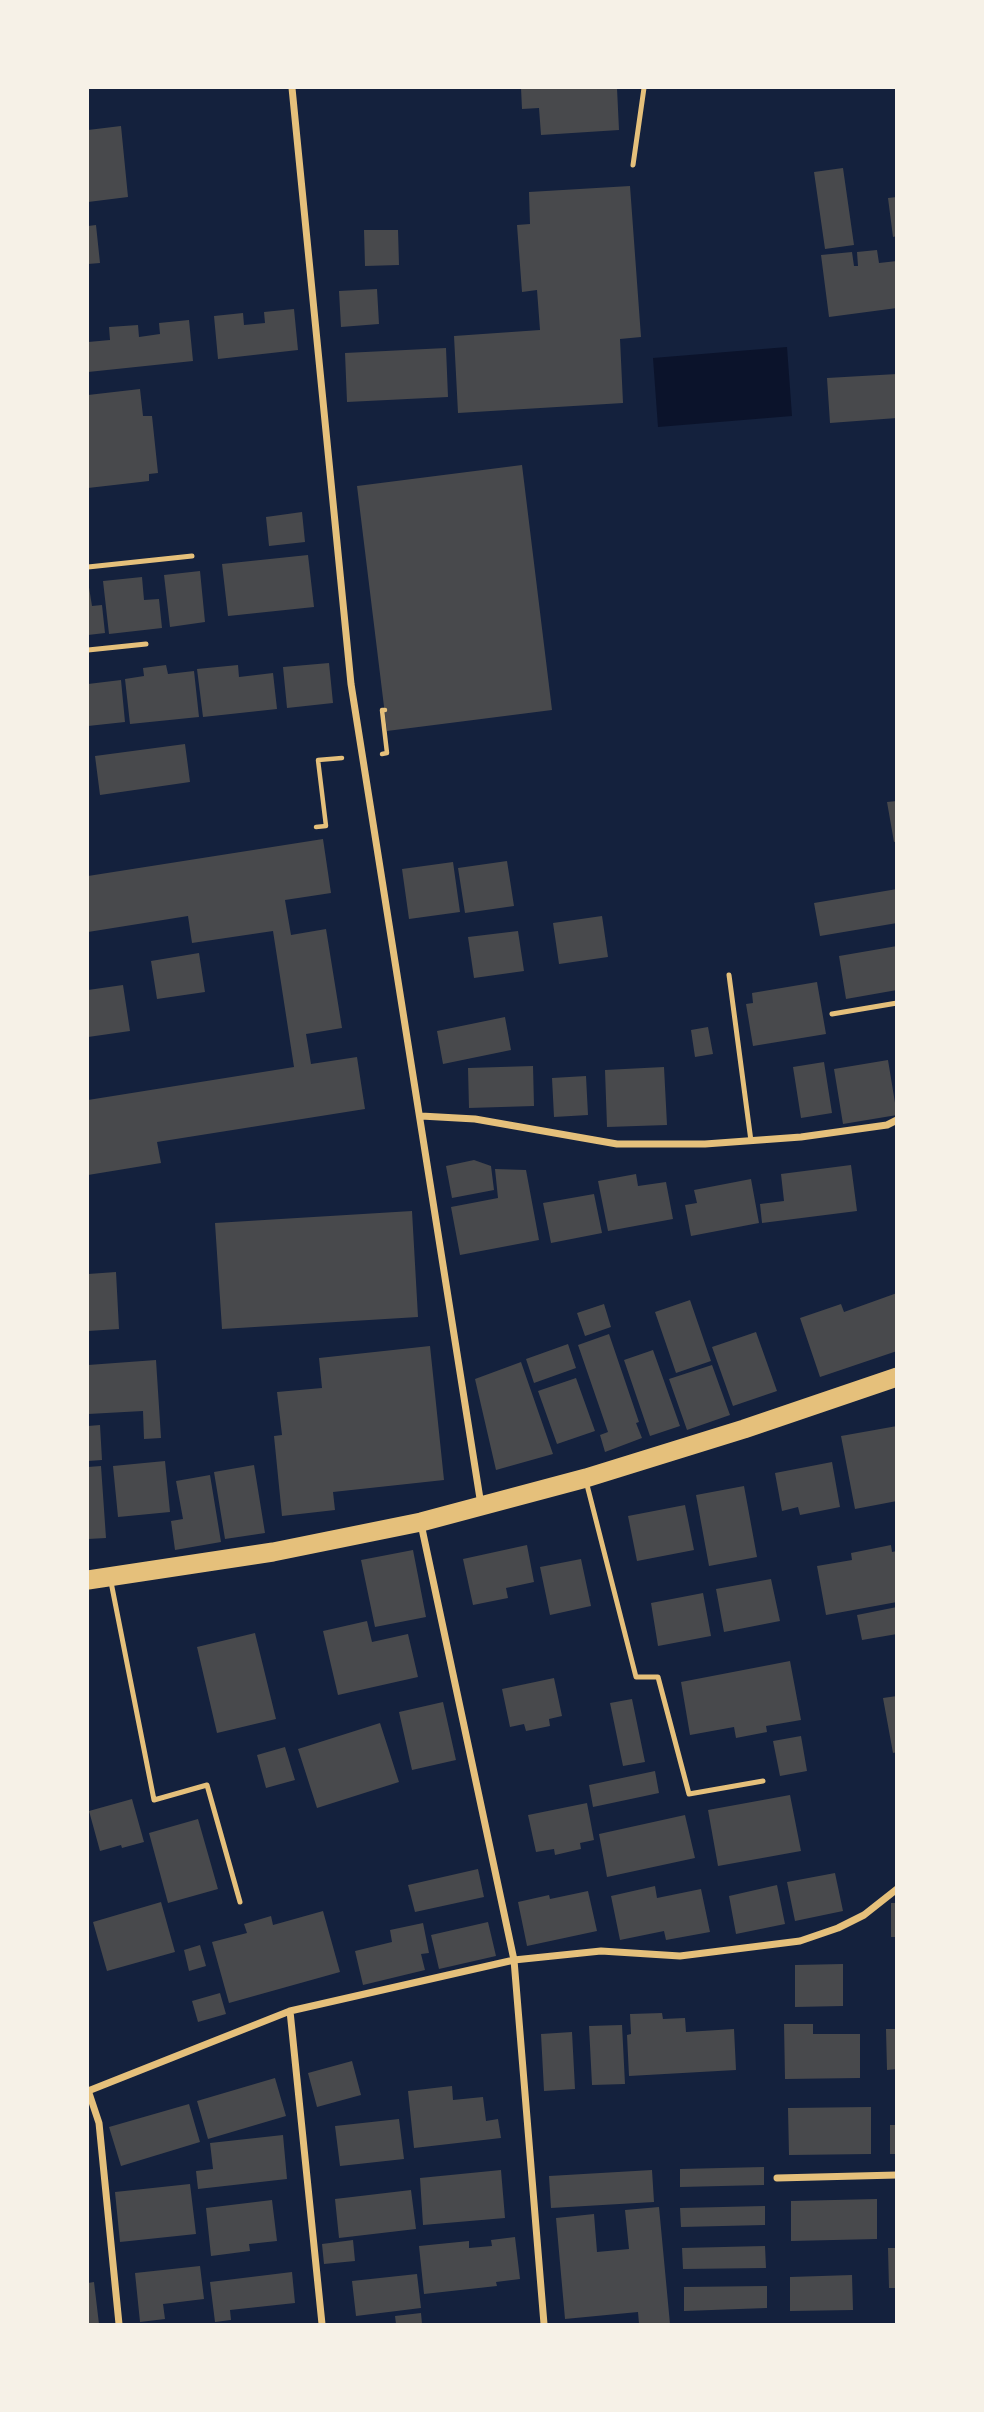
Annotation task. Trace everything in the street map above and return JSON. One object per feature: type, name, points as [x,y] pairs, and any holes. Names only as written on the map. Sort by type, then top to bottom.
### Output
[{"type":"highway","points":[[88,1580],[110,1579],[273,1552],[421,1522],[586,1478],[744,1429],[897,1377]]},
{"type":"street","points":[[292,88],[351,684],[481,1505]]},
{"type":"street","points":[[421,1116],[475,1119],[617,1144],[705,1144],[801,1138],[887,1125],[897,1120]]},
{"type":"street","points":[[421,1522],[514,1960],[544,2325]]},
{"type":"street","points":[[119,2325],[99,2123],[88,2091],[290,2011],[514,1960],[601,1951],[680,1956],[800,1941],[855,1919],[897,1889]]},
{"type":"street","points":[[290,2011],[322,2325]]},
{"type":"street","points":[[777,2178],[897,2175]]},
{"type":"lane","points":[[633,165],[644,88]]},
{"type":"lane","points":[[88,567],[192,556]]},
{"type":"lane","points":[[88,650],[146,644]]},
{"type":"lane","points":[[729,975],[751,1141]]},
{"type":"lane","points":[[832,1014],[897,1003]]},
{"type":"lane","points":[[586,1478],[636,1677],[658,1677],[689,1794],[764,1781]]},
{"type":"lane","points":[[110,1579],[154,1800],[206,1785],[240,1902]]},
{"type":"water","points":[[787,347],[792,416],[658,427],[653,358]]},
{"type":"building","points":[[521,88],[617,88],[619,130],[541,135],[539,108],[522,109]]},
{"type":"building","points":[[121,126],[128,197],[88,202],[88,130]]},
{"type":"building","points":[[843,168],[854,245],[825,249],[814,172]]},
{"type":"building","points":[[630,186],[641,337],[620,339],[623,403],[458,413],[454,336],[540,330],[537,290],[522,292],[517,225],[530,224],[529,192]]},
{"type":"building","points":[[897,197],[897,236],[893,237],[888,198]]},
{"type":"building","points":[[96,225],[100,263],[88,264],[88,226]]},
{"type":"building","points":[[364,230],[398,230],[399,265],[365,266]]},
{"type":"building","points":[[877,250],[879,263],[897,261],[897,308],[829,317],[821,255],[852,252],[854,266],[858,266],[857,252]]},
{"type":"building","points":[[377,289],[379,324],[341,327],[339,291]]},
{"type":"building","points":[[294,309],[298,350],[218,359],[214,316],[243,313],[244,325],[265,323],[264,312]]},
{"type":"building","points":[[189,320],[193,361],[88,372],[88,342],[110,340],[109,327],[138,325],[139,337],[160,334],[159,323]]},
{"type":"building","points":[[446,348],[448,397],[347,402],[345,353]]},
{"type":"building","points":[[897,374],[897,418],[830,423],[827,378]]},
{"type":"building","points":[[140,389],[143,416],[152,416],[158,473],[149,474],[149,481],[88,488],[88,395]]},
{"type":"building","points":[[522,465],[552,710],[387,731],[357,486]]},
{"type":"building","points":[[302,512],[305,542],[269,546],[266,517]]},
{"type":"building","points":[[308,555],[314,607],[228,616],[222,564]]},
{"type":"building","points":[[200,571],[205,622],[170,627],[164,575]]},
{"type":"building","points":[[142,577],[144,600],[159,599],[162,628],[109,634],[103,581]]},
{"type":"building","points":[[88,581],[92,606],[102,605],[105,633],[88,635]]},
{"type":"building","points":[[329,663],[333,703],[287,708],[283,667]]},
{"type":"building","points":[[166,665],[168,674],[194,671],[199,717],[130,724],[125,679],[144,676],[143,668]]},
{"type":"building","points":[[238,665],[239,677],[273,673],[277,709],[203,717],[197,669]]},
{"type":"building","points":[[121,680],[125,722],[88,726],[88,684]]},
{"type":"building","points":[[185,744],[190,782],[100,795],[95,756]]},
{"type":"building","points":[[897,801],[897,841],[894,842],[887,802]]},
{"type":"building","points":[[323,839],[331,893],[285,900],[291,935],[326,929],[342,1028],[306,1034],[311,1064],[357,1057],[365,1109],[157,1142],[161,1163],[88,1175],[88,1100],[294,1067],[273,931],[192,943],[188,916],[88,932],[88,876]]},
{"type":"building","points":[[507,861],[514,906],[465,913],[458,868]]},
{"type":"building","points":[[453,862],[460,912],[409,919],[402,869]]},
{"type":"building","points":[[897,889],[897,923],[820,936],[814,903]]},
{"type":"building","points":[[602,916],[608,957],[559,964],[553,923]]},
{"type":"building","points":[[518,931],[524,971],[474,978],[468,937]]},
{"type":"building","points":[[897,946],[897,990],[846,999],[839,956]]},
{"type":"building","points":[[199,953],[205,992],[157,999],[151,961]]},
{"type":"building","points":[[817,982],[826,1034],[753,1046],[746,1004],[753,1003],[752,993]]},
{"type":"building","points":[[123,985],[130,1031],[88,1037],[88,990]]},
{"type":"building","points":[[505,1017],[511,1050],[443,1064],[437,1031]]},
{"type":"building","points":[[708,1027],[713,1054],[695,1057],[691,1030]]},
{"type":"building","points":[[888,1060],[897,1115],[843,1124],[834,1069]]},
{"type":"building","points":[[824,1062],[832,1113],[801,1118],[793,1067]]},
{"type":"building","points":[[533,1066],[534,1106],[469,1108],[468,1068]]},
{"type":"building","points":[[664,1067],[667,1125],[607,1127],[605,1070]]},
{"type":"building","points":[[586,1076],[588,1115],[554,1117],[552,1078]]},
{"type":"building","points":[[474,1160],[491,1166],[494,1190],[452,1198],[446,1166]]},
{"type":"building","points":[[851,1165],[857,1211],[762,1223],[760,1204],[784,1201],[781,1174]]},
{"type":"building","points":[[495,1169],[526,1170],[539,1240],[460,1255],[451,1207],[498,1198]]},
{"type":"building","points":[[636,1174],[638,1186],[666,1182],[673,1219],[608,1231],[598,1181]]},
{"type":"building","points":[[751,1179],[759,1223],[691,1236],[685,1205],[697,1203],[694,1190]]},
{"type":"building","points":[[594,1194],[602,1233],[551,1243],[543,1203]]},
{"type":"building","points":[[412,1211],[418,1317],[222,1329],[215,1223]]},
{"type":"building","points":[[116,1272],[119,1329],[88,1331],[88,1274]]},
{"type":"building","points":[[897,1293],[897,1351],[820,1377],[800,1318],[841,1304],[844,1312]]},
{"type":"building","points":[[690,1300],[711,1361],[676,1373],[655,1312]]},
{"type":"building","points":[[604,1304],[611,1327],[585,1336],[577,1313]]},
{"type":"building","points":[[756,1332],[777,1391],[733,1406],[712,1347]]},
{"type":"building","points":[[609,1334],[642,1438],[605,1452],[600,1435],[608,1432],[578,1345]]},
{"type":"building","points":[[568,1344],[576,1368],[534,1383],[526,1359]]},
{"type":"building","points":[[430,1346],[444,1480],[333,1492],[335,1510],[282,1516],[274,1436],[282,1435],[277,1392],[322,1388],[319,1358]]},
{"type":"building","points":[[653,1350],[680,1426],[650,1436],[624,1360]]},
{"type":"building","points":[[156,1360],[161,1438],[144,1439],[143,1411],[88,1414],[88,1365]]},
{"type":"building","points":[[521,1362],[553,1454],[496,1470],[475,1379]]},
{"type":"building","points":[[712,1365],[730,1415],[687,1430],[669,1379]]},
{"type":"building","points":[[576,1378],[595,1431],[557,1444],[538,1391]]},
{"type":"building","points":[[100,1425],[102,1460],[88,1461],[88,1426]]},
{"type":"building","points":[[897,1426],[897,1501],[855,1509],[841,1436]]},
{"type":"building","points":[[165,1461],[170,1512],[118,1517],[113,1466]]},
{"type":"building","points":[[832,1462],[840,1507],[800,1515],[798,1507],[782,1511],[775,1473]]},
{"type":"building","points":[[254,1465],[265,1533],[225,1539],[214,1472]]},
{"type":"building","points":[[101,1466],[106,1538],[88,1539],[88,1467]]},
{"type":"building","points":[[210,1475],[221,1542],[175,1550],[171,1521],[183,1519],[176,1481]]},
{"type":"building","points":[[744,1486],[757,1557],[709,1566],[696,1495]]},
{"type":"building","points":[[685,1505],[694,1550],[637,1561],[628,1516]]},
{"type":"building","points":[[527,1545],[534,1582],[506,1588],[508,1598],[473,1605],[463,1559]]},
{"type":"building","points":[[891,1545],[892,1552],[897,1551],[897,1602],[826,1615],[817,1566],[852,1560],[851,1553]]},
{"type":"building","points":[[413,1550],[426,1617],[375,1627],[361,1560]]},
{"type":"building","points":[[581,1559],[591,1606],[550,1615],[540,1567]]},
{"type":"building","points":[[771,1579],[780,1621],[724,1632],[716,1589]]},
{"type":"building","points":[[703,1593],[711,1636],[658,1646],[651,1603]]},
{"type":"building","points":[[897,1607],[897,1634],[862,1640],[857,1615]]},
{"type":"building","points":[[367,1621],[372,1642],[408,1634],[418,1677],[338,1695],[323,1631]]},
{"type":"building","points":[[255,1633],[276,1719],[217,1733],[197,1647]]},
{"type":"building","points":[[790,1661],[801,1720],[766,1726],[767,1732],[736,1738],[734,1727],[690,1735],[681,1682]]},
{"type":"building","points":[[554,1678],[562,1716],[549,1719],[550,1726],[526,1731],[524,1724],[510,1727],[502,1689]]},
{"type":"building","points":[[897,1696],[897,1752],[893,1753],[883,1698]]},
{"type":"building","points":[[632,1699],[645,1762],[623,1766],[610,1703]]},
{"type":"building","points":[[443,1702],[456,1760],[412,1770],[399,1712]]},
{"type":"building","points":[[380,1723],[399,1782],[317,1808],[298,1749]]},
{"type":"building","points":[[801,1736],[807,1771],[780,1776],[773,1741]]},
{"type":"building","points":[[285,1747],[295,1780],[266,1788],[257,1755]]},
{"type":"building","points":[[655,1771],[659,1793],[593,1807],[589,1785]]},
{"type":"building","points":[[790,1795],[801,1851],[718,1866],[708,1810]]},
{"type":"building","points":[[132,1799],[144,1842],[100,1851],[89,1811]]},
{"type":"building","points":[[587,1803],[594,1840],[580,1843],[581,1849],[555,1855],[554,1849],[536,1852],[528,1815]]},
{"type":"building","points":[[685,1815],[695,1858],[607,1877],[599,1834]]},
{"type":"building","points":[[198,1819],[218,1889],[168,1903],[149,1833]]},
{"type":"building","points":[[478,1869],[484,1897],[415,1912],[408,1885]]},
{"type":"building","points":[[835,1873],[843,1911],[795,1921],[787,1882]]},
{"type":"building","points":[[777,1885],[785,1924],[736,1934],[729,1896]]},
{"type":"building","points":[[655,1886],[657,1898],[701,1889],[710,1932],[666,1940],[664,1931],[620,1940],[611,1896]]},
{"type":"building","points":[[588,1891],[597,1931],[527,1946],[518,1902],[549,1895],[550,1899]]},
{"type":"building","points":[[161,1902],[175,1952],[107,1971],[93,1922]]},
{"type":"building","points":[[891,1903],[897,1903],[897,1937],[891,1937]]},
{"type":"building","points":[[323,1911],[340,1972],[229,2003],[212,1942],[247,1933],[244,1924],[271,1916],[273,1925]]},
{"type":"building","points":[[488,1922],[496,1956],[439,1969],[431,1935]]},
{"type":"building","points":[[423,1923],[429,1953],[421,1954],[425,1970],[363,1985],[355,1951],[392,1942],[390,1930]]},
{"type":"building","points":[[200,1945],[206,1966],[189,1971],[184,1950]]},
{"type":"building","points":[[843,1964],[843,2006],[795,2007],[795,1965]]},
{"type":"building","points":[[220,1993],[226,2014],[198,2022],[192,2001]]},
{"type":"building","points":[[662,2013],[663,2019],[685,2018],[686,2032],[734,2029],[736,2070],[629,2076],[627,2035],[631,2034],[630,2014]]},
{"type":"building","points":[[784,2024],[813,2024],[813,2034],[860,2034],[860,2078],[785,2079]]},
{"type":"building","points":[[622,2025],[625,2084],[592,2085],[589,2026]]},
{"type":"building","points":[[886,2029],[897,2029],[897,2069],[887,2070]]},
{"type":"building","points":[[572,2032],[575,2089],[544,2091],[541,2034]]},
{"type":"building","points":[[352,2061],[361,2095],[317,2107],[308,2073]]},
{"type":"building","points":[[275,2078],[286,2116],[208,2139],[197,2101]]},
{"type":"building","points":[[452,2086],[453,2100],[483,2097],[486,2121],[498,2119],[501,2138],[414,2148],[408,2091]]},
{"type":"building","points":[[189,2104],[200,2142],[121,2166],[109,2127]]},
{"type":"building","points":[[871,2107],[871,2154],[789,2155],[788,2108]]},
{"type":"building","points":[[399,2119],[404,2159],[340,2166],[335,2126]]},
{"type":"building","points":[[890,2125],[897,2125],[897,2154],[890,2154]]},
{"type":"building","points":[[283,2135],[287,2179],[198,2189],[196,2171],[213,2169],[210,2143]]},
{"type":"building","points":[[764,2167],[764,2185],[680,2187],[680,2169]]},
{"type":"building","points":[[501,2170],[505,2218],[423,2225],[420,2178]]},
{"type":"building","points":[[652,2170],[654,2202],[551,2208],[549,2176]]},
{"type":"building","points":[[190,2184],[196,2234],[120,2242],[115,2192]]},
{"type":"building","points":[[411,2190],[416,2229],[339,2238],[335,2199]]},
{"type":"building","points":[[877,2199],[877,2239],[791,2241],[791,2201]]},
{"type":"building","points":[[272,2200],[277,2241],[249,2244],[250,2251],[211,2256],[206,2208]]},
{"type":"building","points":[[765,2206],[765,2225],[681,2227],[680,2208]]},
{"type":"building","points":[[659,2207],[670,2324],[639,2324],[638,2312],[565,2319],[556,2218],[594,2214],[597,2252],[629,2249],[625,2210]]},
{"type":"building","points":[[515,2237],[520,2279],[496,2282],[497,2286],[424,2294],[419,2246],[469,2241],[469,2248],[492,2246],[491,2240]]},
{"type":"building","points":[[353,2240],[355,2261],[324,2264],[322,2244]]},
{"type":"building","points":[[765,2246],[766,2268],[683,2269],[682,2248]]},
{"type":"building","points":[[888,2248],[897,2248],[897,2288],[889,2288]]},
{"type":"building","points":[[200,2266],[204,2299],[163,2304],[165,2319],[140,2322],[135,2273]]},
{"type":"building","points":[[292,2272],[295,2303],[230,2310],[231,2320],[215,2322],[210,2282]]},
{"type":"building","points":[[417,2274],[421,2308],[356,2316],[352,2281]]},
{"type":"building","points":[[852,2275],[853,2310],[790,2311],[790,2277]]},
{"type":"building","points":[[94,2282],[99,2324],[88,2324],[88,2283]]},
{"type":"building","points":[[767,2286],[767,2308],[684,2311],[684,2287]]},
{"type":"building","points":[[421,2313],[422,2324],[396,2324],[395,2316]]}]
